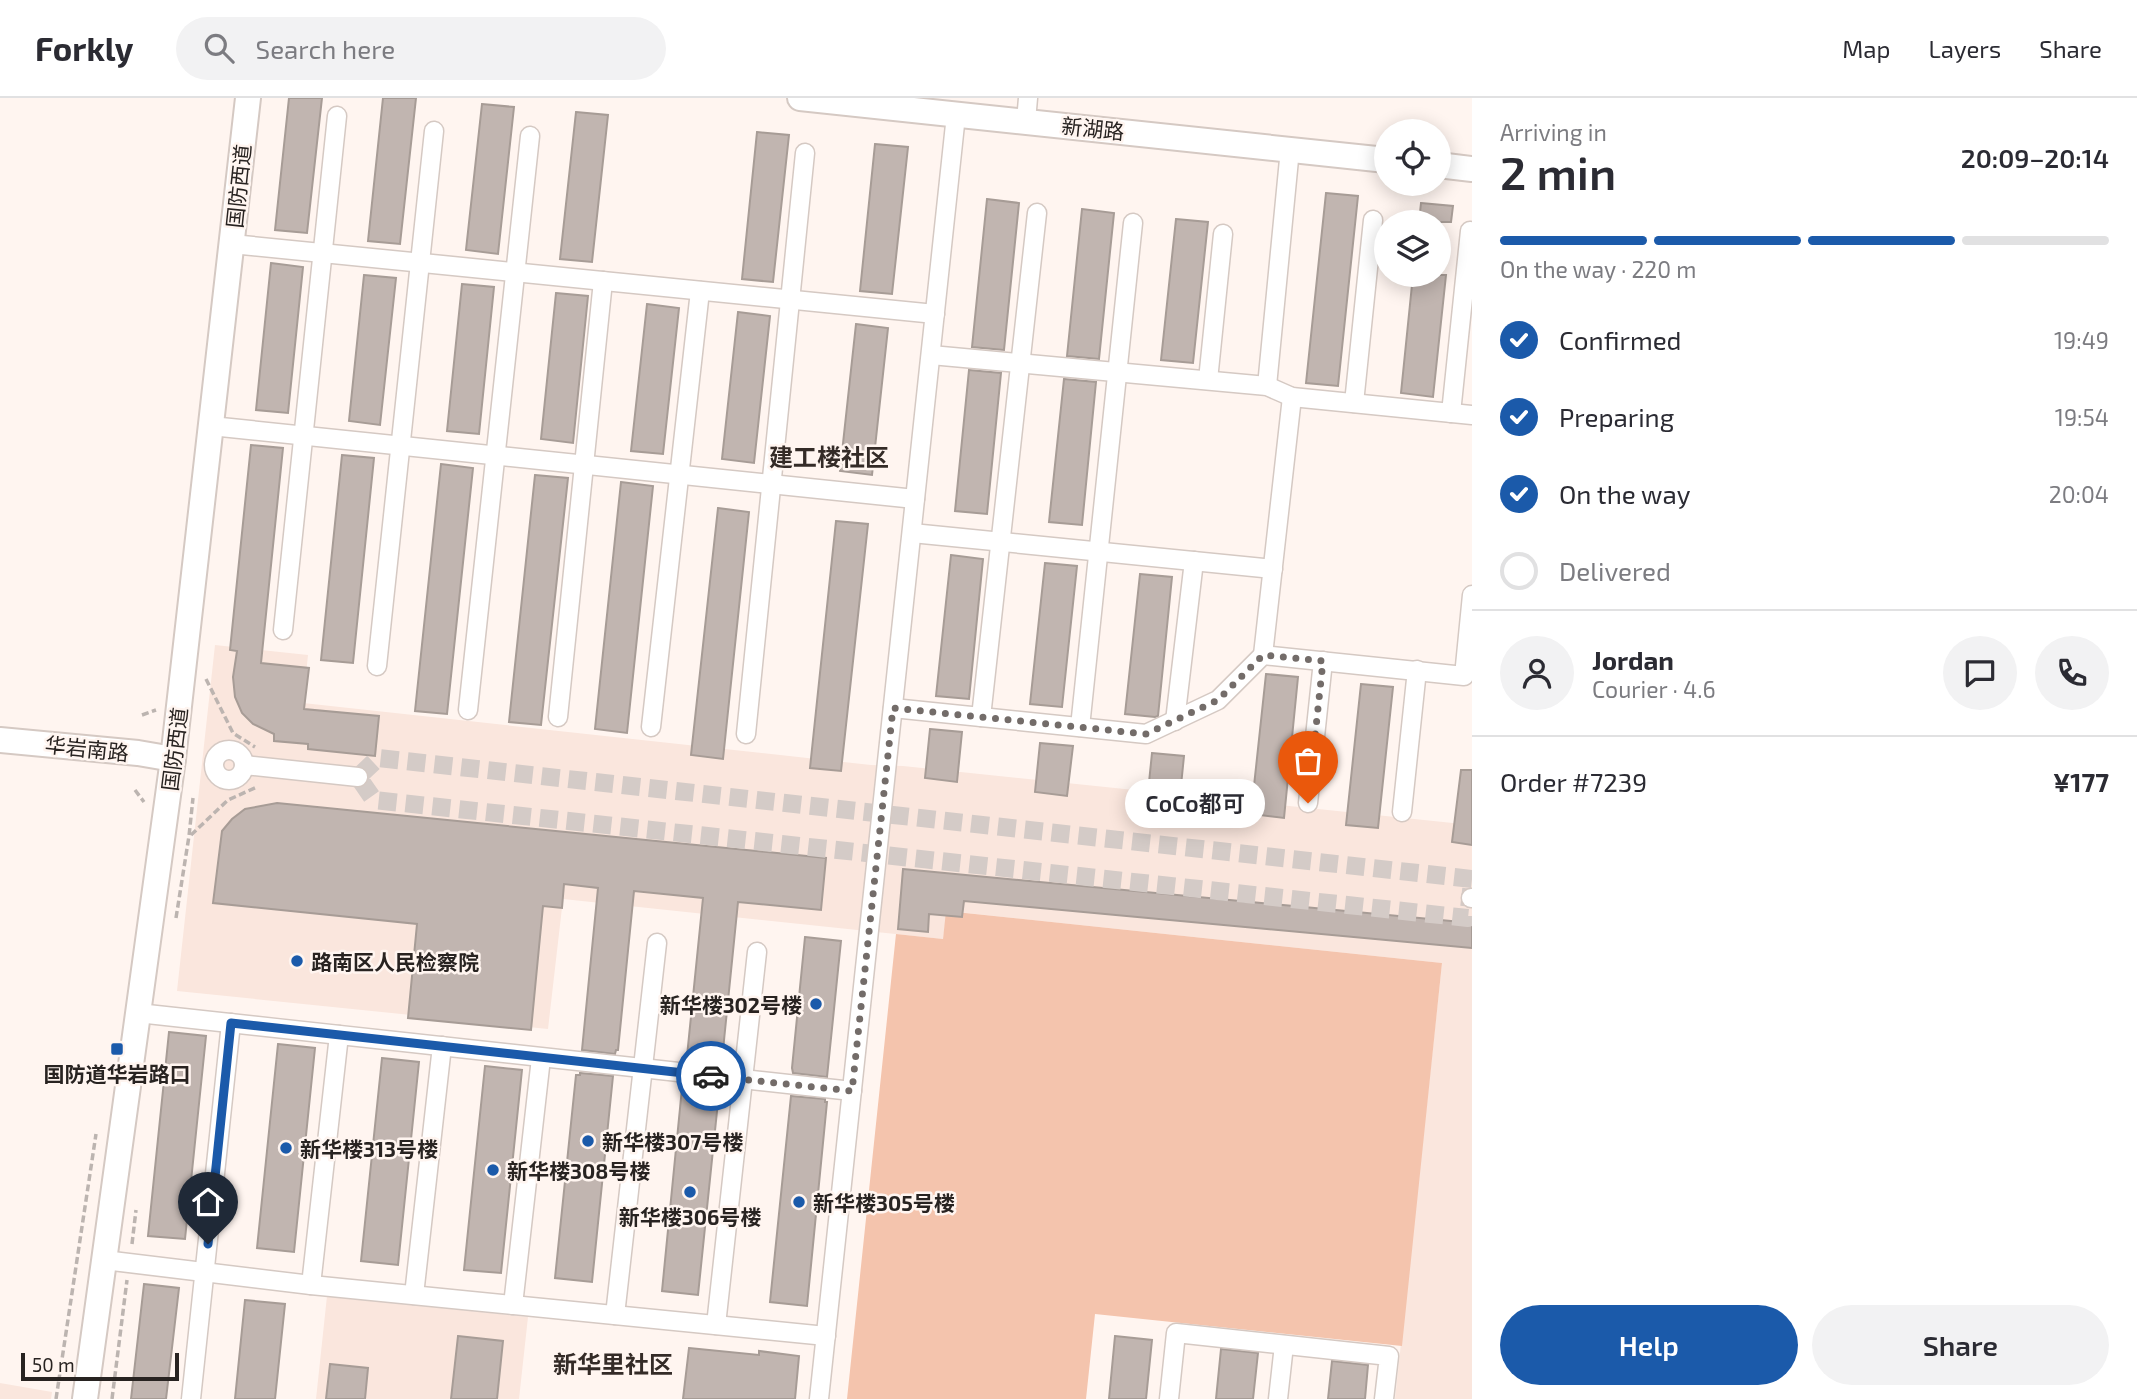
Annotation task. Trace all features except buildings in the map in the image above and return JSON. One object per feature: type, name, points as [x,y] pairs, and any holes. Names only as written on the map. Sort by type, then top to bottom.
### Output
[{"type":"street","name":"国防西道","points":[[85,1399],[138,1013],[185,760],[211,426],[248,98]]},
{"type":"street","name":"新湖路","points":[[800,98],[956,115],[1027,110],[1290,149],[1374,159]]},
{"type":"street","points":[[819,1399],[956,115]]},
{"type":"street","points":[[284,630],[337,116]]},
{"type":"street","points":[[377,666],[434,131]]},
{"type":"street","points":[[468,710],[530,136]]},
{"type":"street","points":[[1268,386],[1290,149]]},
{"type":"street","points":[[746,734],[805,153]]},
{"type":"street","points":[[1451,167],[1472,169]]},
{"type":"street","points":[[981,717],[1037,213]]},
{"type":"street","points":[[1354,403],[1373,220]]},
{"type":"street","points":[[1080,727],[1133,223]]},
{"type":"street","points":[[1451,413],[1469,230]]},
{"type":"street","points":[[1208,380],[1223,234]]},
{"type":"street","points":[[232,244],[935,314]]},
{"type":"street","points":[[558,717],[603,281]]},
{"type":"street","points":[[651,727],[700,291]]},
{"type":"street","points":[[931,355],[1268,386],[1292,397],[1472,415]]},
{"type":"street","points":[[893,708],[1146,734],[1218,700],[1263,655],[1292,397]]},
{"type":"street","points":[[211,426],[915,499]]},
{"type":"street","points":[[912,533],[1273,569]]},
{"type":"street","points":[[1175,721],[1194,561]]},
{"type":"street","points":[[1263,655],[1464,676],[1472,594]]},
{"type":"street","points":[[1308,803],[1323,661]]},
{"type":"street","points":[[1402,812],[1417,670]]},
{"type":"street","name":"华岩南路","points":[[0,740],[185,760]]},
{"type":"street","points":[[185,760],[215,764],[217,772],[229,780],[238,777],[244,765],[358,777]]},
{"type":"street","points":[[615,1315],[657,943]]},
{"type":"street","points":[[716,1325],[757,952]]},
{"type":"street","points":[[138,1013],[852,1091]]},
{"type":"street","points":[[191,1399],[231,1023]]},
{"type":"street","points":[[311,1285],[339,1035]]},
{"type":"street","points":[[414,1295],[442,1046]]},
{"type":"street","points":[[513,1305],[541,1058]]},
{"type":"street","points":[[104,1260],[311,1285],[826,1336]]},
{"type":"street","points":[[1169,1399],[1176,1333],[1389,1356],[1384,1399]]},
{"type":"street","points":[[1278,1399],[1284,1345]]},
{"type":"path","points":[[206,678],[233,733],[262,752]]},
{"type":"path","points":[[189,836],[228,800],[260,786]]},
{"type":"shaded area","points":[[215,645],[308,655],[303,703],[871,765],[903,766],[1472,825],[1472,1399],[1395,1399],[1442,963],[947,911],[943,939],[563,899],[548,1029],[177,991]]},
{"type":"shaded area","points":[[946,911],[1442,963],[1402,1346],[1095,1314],[1086,1399],[847,1399],[896,934],[943,939]]},
{"type":"shaded area","points":[[327,1296],[528,1317],[519,1399],[316,1399]]},
{"type":"shaded area","points":[[0,1383],[52,1392],[51,1399],[0,1399]]},
{"type":"tunnel","points":[[1472,879],[378,758],[358,777],[374,800],[1468,918],[1472,882]]},
{"type":"way so far","points":[[711,1076],[852,1091],[893,708],[1146,734],[1218,700],[1263,655],[1323,661],[1308,803]]},
{"type":"place","name":"CoCo都可","points":[[1308,803]]},
{"type":"place","name":"路南区人民检察院","points":[[297,961]]},
{"type":"place","name":"新华楼302号楼","points":[[816,1004]]},
{"type":"place","name":"国防道华岩路口","points":[[117,1049]]},
{"type":"place","name":"新华楼307号楼","points":[[588,1141]]},
{"type":"place","name":"新华楼313号楼","points":[[286,1148]]},
{"type":"place","name":"新华楼308号楼","points":[[493,1170]]},
{"type":"place","name":"新华楼306号楼","points":[[690,1192]]},
{"type":"place","name":"新华楼305号楼","points":[[799,1202]]},
{"type":"district","name":"建工楼社区","points":[[829,456]]},
{"type":"district","name":"新华里社区","points":[[613,1363]]},
{"type":"route","points":[[208,1244],[231,1023],[711,1076]]}]
